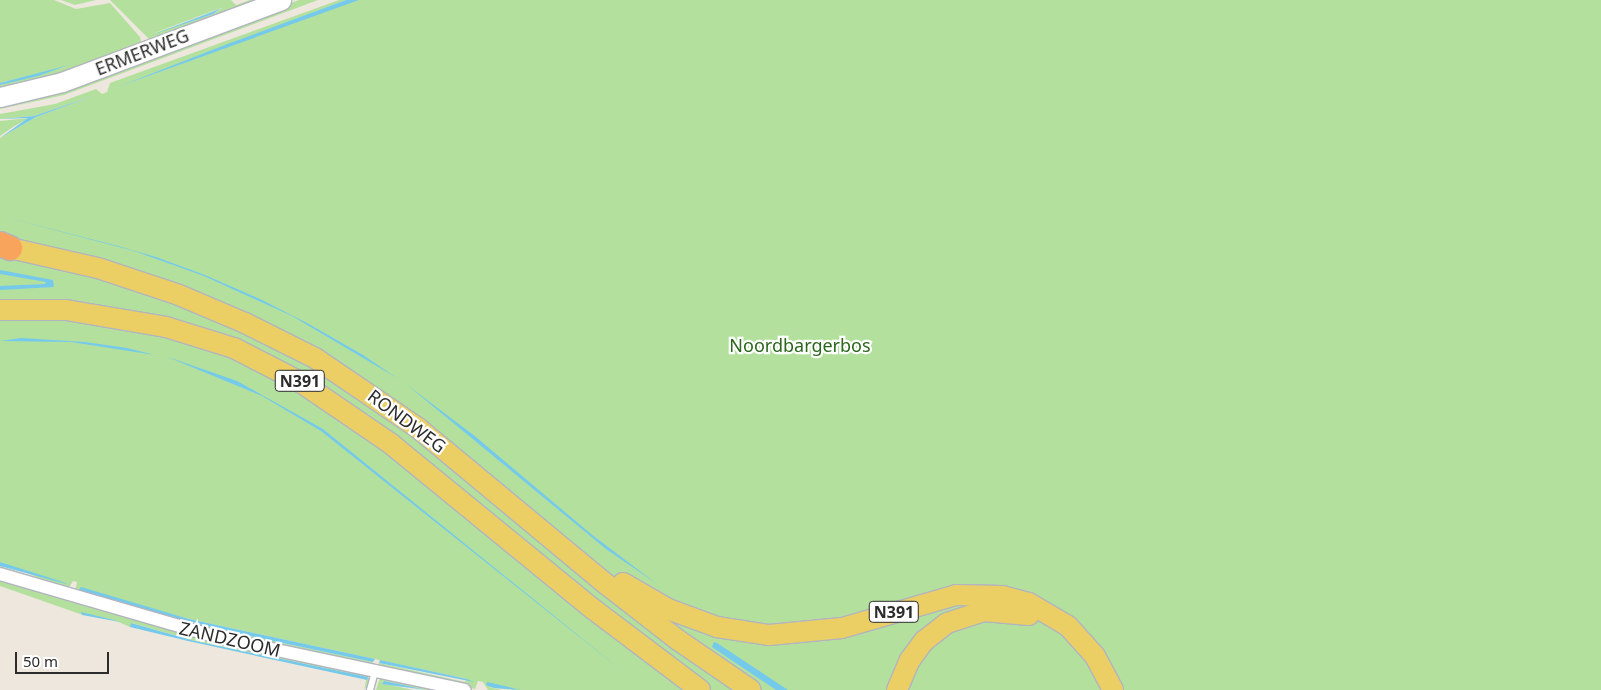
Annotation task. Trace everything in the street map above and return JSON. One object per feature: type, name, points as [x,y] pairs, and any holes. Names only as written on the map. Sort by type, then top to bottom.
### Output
[{"type":"main road","name":"RONDWEG","points":[[3,247],[98,268],[179,295],[245,323],[314,358],[418,428],[551,539],[678,640],[751,690]]},
{"type":"main road","name":"RONDWEG","points":[[0,310],[66,310],[166,327],[234,348],[302,383],[377,433],[577,597],[700,690]]},
{"type":"main road","name":"N391","points":[[551,539],[668,609],[718,627],[769,635],[842,628],[956,596],[986,594],[1015,599],[1043,610],[1068,626],[1095,656],[1113,690]]},
{"type":"main road","name":"N391","points":[[898,690],[910,660],[924,642],[946,623],[969,614],[1000,610],[1040,619],[1069,638],[1082,654],[1103,690]]},
{"type":"street","name":"ERMERWEG","points":[[0,97],[62,82],[281,0]]},
{"type":"street","name":"ZANDZOOM","points":[[0,574],[220,638],[465,690]]},
{"type":"lane","points":[[370,690],[375,671]]},
{"type":"green space","points":[[0,0],[54,0],[76,9],[110,3],[140,37],[142,46],[95,64],[0,90],[0,85],[69,66],[0,83]]},
{"type":"green space","points":[[61,0],[96,0],[75,5]]},
{"type":"green space","points":[[110,0],[231,0],[236,5],[250,0],[265,0],[151,41]],"holes":[[[222,8],[213,14],[149,35]]]},
{"type":"green space","points":[[299,0],[318,0],[64,95],[0,109],[0,103],[61,89]]},
{"type":"green space","name":"Noordbargerbos","points":[[339,0],[346,0],[115,88],[356,0],[1601,0],[1601,690],[515,690],[488,687],[502,690],[488,690],[483,682],[478,681],[475,689],[377,668],[379,663],[465,682],[467,679],[189,619],[78,588],[117,602],[221,630],[373,662],[370,667],[201,630],[75,592],[77,582],[73,581],[68,589],[0,570],[0,566],[44,580],[0,562],[0,138],[36,117],[96,95],[34,116],[0,119],[0,114],[55,104],[96,89],[102,94],[107,92],[110,83]]},
{"type":"green space","points":[[29,118],[13,127],[0,136],[0,121]]},
{"type":"green space","points":[[0,577],[366,672],[370,681],[364,690],[367,677],[195,641],[132,623],[130,627],[114,620],[80,614],[0,586]]},
{"type":"green space","points":[[381,675],[451,690],[426,690],[384,681],[382,683],[413,690],[376,690]]},
{"type":"water","points":[[346,0],[359,0],[115,88],[225,45]]},
{"type":"water","points":[[221,8],[213,14],[149,36],[212,12]]},
{"type":"water","points":[[69,65],[38,76],[0,85],[0,83]]},
{"type":"water","points":[[96,95],[36,117],[0,138],[28,118],[0,119],[34,116]]},
{"type":"water","points":[[5,217],[118,246],[156,257],[205,275],[260,299],[307,323],[363,355],[397,378],[292,316],[204,276],[134,251]]},
{"type":"water","points":[[0,270],[53,280],[54,287],[0,290],[0,286],[45,284],[46,282],[0,274]]},
{"type":"water","points":[[21,338],[85,342],[127,348],[155,355],[71,342],[0,341]]},
{"type":"water","points":[[165,356],[237,381],[323,429],[626,674],[321,431],[262,396]]},
{"type":"water","points":[[406,384],[476,437],[591,534],[657,584],[606,549]]},
{"type":"water","points":[[0,562],[60,581],[70,585],[0,566]]},
{"type":"water","points":[[81,587],[189,619],[375,659],[373,662],[221,630],[117,602],[79,590]]},
{"type":"water","points":[[81,612],[114,620],[120,622],[82,615]]},
{"type":"water","points":[[131,623],[195,641],[368,677],[367,680],[188,641],[130,627]]},
{"type":"water","points":[[714,642],[788,690],[776,690],[712,647]]},
{"type":"water","points":[[380,660],[467,679],[474,682],[379,663]]},
{"type":"water","points":[[384,681],[399,684],[426,690],[382,684]]},
{"type":"water","points":[[487,682],[520,690],[494,688],[486,685]]}]
